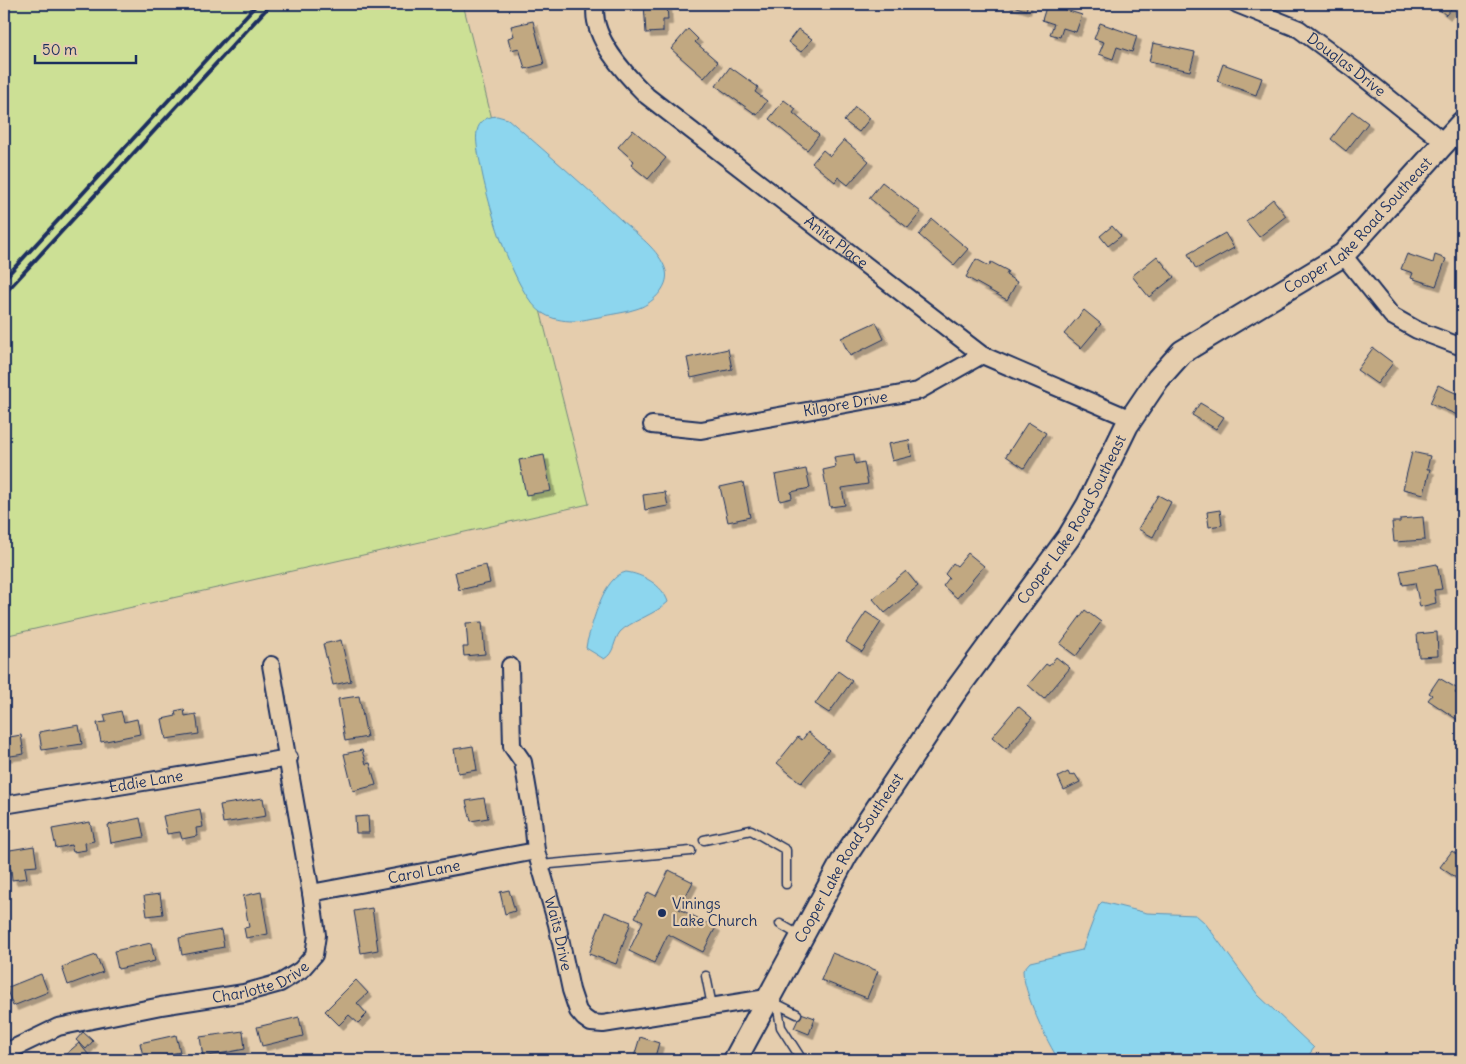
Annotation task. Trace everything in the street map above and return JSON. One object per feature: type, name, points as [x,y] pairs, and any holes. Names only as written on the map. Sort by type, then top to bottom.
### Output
[{"type":"street","name":"Anita Place","points":[[596,4],[597,29],[626,74],[647,96],[982,355],[1131,419]]},
{"type":"street","name":"Douglas Drive","points":[[1237,4],[1299,30],[1353,69],[1445,143]]},
{"type":"street","name":"Cooper Lake Road Southeast","points":[[734,1060],[772,1001],[801,936],[846,855],[911,756],[979,658],[1069,537],[1088,505],[1131,419],[1158,379],[1182,352],[1343,255],[1462,123]]},
{"type":"street","points":[[1343,255],[1392,316],[1417,330],[1462,347]]},
{"type":"street","name":"Kilgore Drive","points":[[652,425],[701,430],[918,391],[982,355]]},
{"type":"street","name":"Charlotte Drive","points":[[10,1055],[58,1027],[161,1006],[244,994],[280,983],[302,970],[314,954],[317,935],[311,893],[271,665]]},
{"type":"street","name":"Waits Drive","points":[[510,666],[512,746],[523,762],[538,858],[557,924],[574,1002],[584,1018],[591,1023],[614,1023],[712,1006],[772,1001]]},
{"type":"street","name":"Eddie Lane","points":[[4,805],[288,758]]},
{"type":"street","name":"Carol Lane","points":[[311,893],[538,858]]},
{"type":"lane","points":[[704,840],[752,830],[786,850],[786,884]]},
{"type":"lane","points":[[538,858],[691,851]]},
{"type":"lane","points":[[780,924],[801,936]]},
{"type":"lane","points":[[706,976],[712,1006]]},
{"type":"lane","points":[[772,1001],[797,1014]]},
{"type":"lane","points":[[772,1001],[781,1027],[802,1060]]},
{"type":"green space","points":[[4,4],[463,4],[589,504],[4,636]]},
{"type":"water","points":[[497,116],[508,119],[579,181],[659,256],[666,271],[665,283],[648,304],[632,310],[569,321],[550,317],[533,304],[522,289],[512,269],[484,182],[477,142],[478,127],[488,118]]},
{"type":"water","points":[[626,572],[639,575],[651,581],[662,590],[668,602],[624,628],[618,635],[610,654],[604,659],[586,648],[587,642],[605,591],[611,582]]},
{"type":"water","points":[[1102,902],[1147,913],[1196,915],[1205,923],[1258,995],[1314,1048],[1305,1060],[1059,1060],[1036,1016],[1027,991],[1023,970],[1030,962],[1082,950],[1099,905]]},
{"type":"building","points":[[644,4],[667,4],[668,20],[663,20],[663,32],[646,33]]},
{"type":"building","points":[[1006,4],[1028,4],[1026,10]]},
{"type":"building","points":[[1047,4],[1082,15],[1076,32],[1063,28],[1060,37],[1050,34],[1054,24],[1042,20]]},
{"type":"building","points":[[1432,4],[1455,4],[1446,15]]},
{"type":"building","points":[[533,21],[544,64],[525,69],[519,48],[511,50],[508,38],[514,36],[511,26]]},
{"type":"building","points":[[1100,23],[1137,36],[1132,52],[1117,47],[1113,59],[1099,54],[1104,42],[1094,39]]},
{"type":"building","points":[[688,29],[698,39],[695,42],[718,62],[704,78],[671,49]]},
{"type":"building","points":[[798,29],[812,39],[801,52],[788,42]]},
{"type":"building","points":[[1153,43],[1195,52],[1190,71],[1149,62]]},
{"type":"building","points":[[1223,64],[1262,78],[1256,95],[1217,81]]},
{"type":"building","points":[[730,67],[758,87],[755,92],[767,101],[757,115],[716,86]]},
{"type":"building","points":[[784,100],[796,109],[793,113],[819,135],[807,150],[769,119]]},
{"type":"building","points":[[855,107],[870,118],[859,132],[844,121]]},
{"type":"building","points":[[1352,111],[1368,123],[1346,151],[1331,139]]},
{"type":"building","points":[[633,130],[666,158],[648,179],[631,165],[634,161],[618,147]]},
{"type":"building","points":[[844,140],[869,161],[848,185],[838,177],[835,182],[812,163],[823,150],[830,156]]},
{"type":"building","points":[[882,182],[921,212],[908,228],[869,198]]},
{"type":"building","points":[[1273,199],[1286,216],[1259,237],[1246,221]]},
{"type":"building","points":[[932,219],[968,249],[954,265],[919,235]]},
{"type":"building","points":[[1112,226],[1121,236],[1108,246],[1100,236]]},
{"type":"building","points":[[1225,233],[1234,248],[1196,269],[1188,254]]},
{"type":"building","points":[[1407,254],[1433,263],[1435,255],[1446,259],[1436,286],[1411,278],[1413,273],[1401,269]]},
{"type":"building","points":[[1157,256],[1174,277],[1149,297],[1132,276]]},
{"type":"building","points":[[976,259],[989,266],[991,262],[1008,271],[1006,275],[1017,282],[1007,300],[966,277]]},
{"type":"building","points":[[1084,310],[1101,324],[1081,348],[1064,334]]},
{"type":"building","points":[[876,322],[884,339],[850,356],[841,338]]},
{"type":"building","points":[[1373,348],[1393,363],[1377,384],[1357,370]]},
{"type":"building","points":[[728,349],[732,369],[691,378],[687,358]]},
{"type":"building","points":[[1438,385],[1462,396],[1462,417],[1430,403]]},
{"type":"building","points":[[1200,403],[1224,417],[1216,429],[1192,415]]},
{"type":"building","points":[[1028,422],[1046,433],[1024,468],[1006,456]]},
{"type":"building","points":[[909,440],[912,456],[892,461],[888,444]]},
{"type":"building","points":[[1412,452],[1430,456],[1427,469],[1430,469],[1424,494],[1403,489]]},
{"type":"building","points":[[854,454],[855,464],[864,462],[868,484],[842,488],[845,505],[830,507],[823,470],[836,467],[834,457]]},
{"type":"building","points":[[544,455],[551,491],[526,495],[519,460]]},
{"type":"building","points":[[806,469],[810,488],[791,492],[792,498],[780,501],[775,475]]},
{"type":"building","points":[[743,482],[750,517],[728,522],[720,487]]},
{"type":"building","points":[[665,492],[668,506],[645,510],[643,495]]},
{"type":"building","points":[[1158,495],[1171,502],[1153,537],[1138,529]]},
{"type":"building","points":[[1220,510],[1222,525],[1209,527],[1207,512]]},
{"type":"building","points":[[1423,517],[1425,540],[1394,542],[1392,522],[1400,522],[1400,519]]},
{"type":"building","points":[[968,553],[984,566],[957,598],[943,586],[949,578],[945,574],[953,563],[957,566]]},
{"type":"building","points":[[1437,564],[1442,589],[1434,590],[1436,603],[1420,607],[1415,583],[1403,585],[1400,571]]},
{"type":"building","points":[[486,565],[490,583],[459,590],[455,572]]},
{"type":"building","points":[[906,571],[918,586],[885,613],[873,599]]},
{"type":"building","points":[[1085,610],[1101,622],[1076,656],[1060,644]]},
{"type":"building","points":[[866,612],[881,622],[862,652],[846,642]]},
{"type":"building","points":[[482,622],[485,654],[464,656],[463,647],[468,647],[466,623]]},
{"type":"building","points":[[1437,632],[1438,656],[1419,657],[1417,634]]},
{"type":"building","points":[[341,640],[351,681],[333,685],[323,644]]},
{"type":"building","points":[[1056,657],[1070,668],[1044,699],[1028,685],[1046,664],[1049,666]]},
{"type":"building","points":[[838,671],[852,681],[829,713],[815,704]]},
{"type":"building","points":[[1439,678],[1458,689],[1455,693],[1462,697],[1462,713],[1458,720],[1428,700],[1432,695],[1429,693]]},
{"type":"building","points":[[359,696],[367,737],[345,741],[338,699]]},
{"type":"building","points":[[1018,706],[1032,718],[1006,749],[992,737]]},
{"type":"building","points":[[184,709],[185,716],[196,714],[199,734],[166,739],[162,719],[176,716],[175,711]]},
{"type":"building","points":[[121,711],[124,722],[137,719],[140,734],[101,742],[97,723],[106,722],[104,715]]},
{"type":"building","points":[[79,725],[82,744],[42,750],[39,732]]},
{"type":"building","points":[[808,732],[829,750],[801,783],[777,763],[798,737],[802,740]]},
{"type":"building","points":[[21,735],[24,754],[4,757],[4,738]]},
{"type":"building","points":[[473,746],[477,770],[458,773],[454,749]]},
{"type":"building","points":[[362,750],[366,764],[370,763],[376,785],[353,791],[344,754]]},
{"type":"building","points":[[1068,772],[1070,776],[1075,774],[1080,782],[1064,790],[1058,777]]},
{"type":"building","points":[[263,798],[266,816],[223,823],[220,805]]},
{"type":"building","points":[[484,798],[488,818],[471,821],[466,801]]},
{"type":"building","points":[[200,809],[203,827],[196,828],[197,836],[182,839],[180,832],[167,834],[163,816]]},
{"type":"building","points":[[368,816],[369,833],[356,833],[355,817]]},
{"type":"building","points":[[140,818],[144,837],[111,843],[108,825]]},
{"type":"building","points":[[90,822],[94,841],[85,843],[86,850],[73,852],[71,845],[56,848],[52,829]]},
{"type":"building","points":[[34,846],[37,866],[25,867],[27,878],[12,880],[11,869],[4,870],[4,851]]},
{"type":"building","points":[[1452,851],[1459,856],[1462,851],[1462,882],[1440,867]]},
{"type":"building","name":"Vinings Lake Church","points":[[669,870],[693,882],[679,909],[716,927],[703,952],[668,934],[654,963],[629,951],[643,921],[635,917],[648,892],[656,896]]},
{"type":"building","points":[[509,890],[515,911],[505,914],[500,892]]},
{"type":"building","points":[[261,892],[268,934],[246,938],[244,928],[249,927],[243,896]]},
{"type":"building","points":[[160,894],[163,914],[147,916],[144,896]]},
{"type":"building","points":[[372,908],[378,950],[361,953],[354,911]]},
{"type":"building","points":[[605,912],[631,922],[616,964],[589,954]]},
{"type":"building","points":[[221,930],[224,947],[182,955],[179,938]]},
{"type":"building","points":[[151,943],[155,961],[118,969],[114,951]]},
{"type":"building","points":[[832,953],[878,971],[867,998],[821,980]]},
{"type":"building","points":[[96,955],[103,972],[68,985],[62,967]]},
{"type":"building","points":[[41,974],[48,992],[13,1006],[6,988]]},
{"type":"building","points":[[356,980],[368,993],[357,1003],[367,1014],[358,1023],[349,1015],[339,1025],[325,1011]]},
{"type":"building","points":[[801,1013],[815,1018],[809,1034],[794,1028]]},
{"type":"building","points":[[299,1017],[303,1036],[262,1046],[257,1027]]},
{"type":"building","points":[[243,1031],[245,1049],[203,1057],[200,1037]]},
{"type":"building","points":[[83,1032],[93,1041],[86,1049],[76,1040]]},
{"type":"building","points":[[176,1035],[180,1052],[144,1060],[140,1043]]},
{"type":"building","points":[[640,1037],[659,1043],[654,1060],[633,1060]]},
{"type":"building","points":[[79,1043],[93,1060],[69,1060],[65,1055]]},
{"type":"railway","points":[[4,279],[257,4]]},
{"type":"railway","points":[[4,294],[271,4]]},
{"type":"place","name":"Vinings Lake Church","points":[[662,913]]}]
